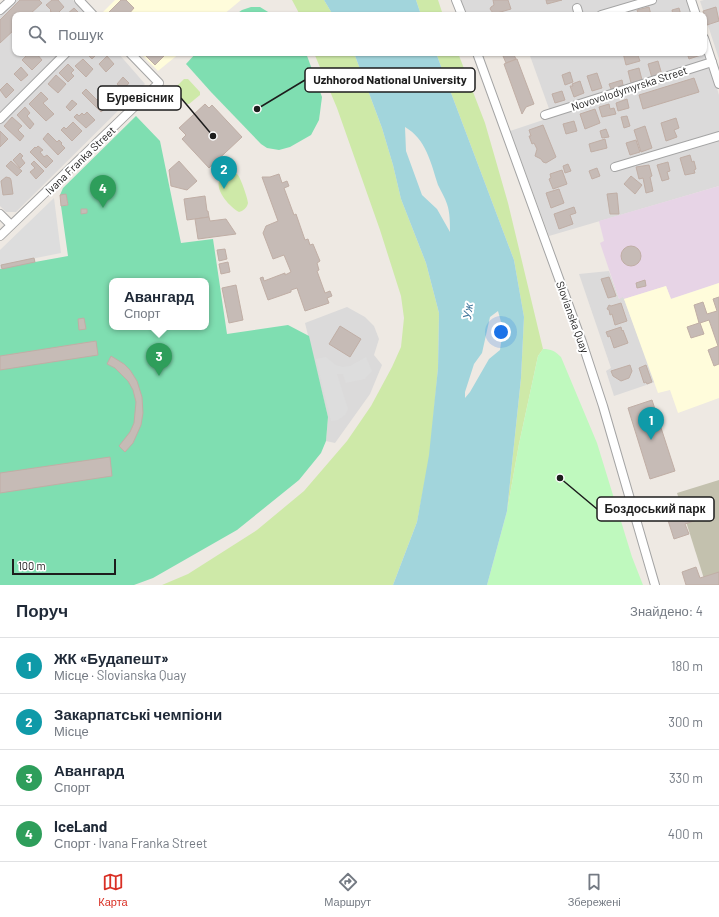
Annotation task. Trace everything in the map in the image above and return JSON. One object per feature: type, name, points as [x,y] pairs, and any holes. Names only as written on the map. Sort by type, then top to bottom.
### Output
[{"type":"street","points":[[0,10],[11,0]]},
{"type":"street","points":[[79,0],[90,12]]},
{"type":"street","points":[[456,0],[461,12]]},
{"type":"street","points":[[610,12],[652,0]]},
{"type":"street","points":[[692,0],[695,12]]},
{"type":"street","points":[[707,47],[719,84]]},
{"type":"street","points":[[0,118],[63,56]]},
{"type":"street","name":"Ivana Franka Street","points":[[0,236],[159,83],[133,56]]},
{"type":"street","name":"Slovianska Quay","points":[[478,56],[583,345],[605,413],[655,585]]},
{"type":"street","name":"Novovolodymyrska Street","points":[[545,115],[712,62]]},
{"type":"street","points":[[615,167],[719,136]]},
{"type":"street","points":[[0,214],[12,225]]},
{"type":"shaded area","points":[[16,0],[73,0],[85,12],[12,12],[12,56],[58,56],[0,113],[0,15]]},
{"type":"shaded area","points":[[115,0],[241,0],[227,12],[103,12]]},
{"type":"shaded area","points":[[461,0],[689,0],[693,12],[466,12]]},
{"type":"shaded area","points":[[719,0],[719,59],[707,22],[707,12],[704,12],[700,1]]},
{"type":"shaded area","points":[[69,56],[121,56],[145,84],[16,212],[6,212],[0,206],[0,124]]},
{"type":"shaded area","points":[[143,56],[176,56],[158,71]]},
{"type":"shaded area","points":[[530,56],[707,56],[719,95],[719,186],[549,236],[510,131],[552,117]]},
{"type":"shaded area","points":[[719,186],[719,283],[671,299],[666,286],[624,299],[623,297],[619,299],[600,243],[604,241],[599,221]]},
{"type":"shaded area","points":[[54,198],[61,253],[1,265],[2,269],[0,269],[0,250]]},
{"type":"shaded area","points":[[609,271],[619,299],[623,296],[655,382],[614,396],[606,371],[611,368],[579,274]]},
{"type":"shaded area","points":[[719,283],[719,398],[678,413],[670,390],[658,393],[624,299],[666,286],[671,299]]},
{"type":"shaded area","points":[[347,307],[365,317],[374,326],[379,339],[374,355],[382,365],[370,394],[335,443],[326,441],[328,417],[305,323]]},
{"type":"shaded area","points":[[326,357],[336,365],[343,367],[350,366],[366,357],[372,371],[365,379],[346,383],[343,374],[337,374],[348,409],[345,415],[338,420],[331,421],[316,359]]},
{"type":"shaded area","points":[[719,480],[719,585],[706,585],[677,493]]},
{"type":"green space","points":[[292,0],[324,0],[331,12],[298,12]]},
{"type":"green space","points":[[416,0],[438,0],[442,12],[420,12]]},
{"type":"green space","points":[[251,7],[260,7],[268,12],[239,12]]},
{"type":"green space","points":[[193,56],[307,56],[322,97],[319,120],[311,135],[290,147],[279,150],[267,148],[261,144],[186,64]]},
{"type":"green space","points":[[315,56],[355,56],[382,128],[401,199],[426,263],[439,313],[438,368],[430,455],[417,522],[393,585],[162,585],[188,574],[257,530],[304,491],[347,441],[371,406],[401,347],[404,318],[401,296],[380,230],[337,108]]},
{"type":"green space","points":[[437,56],[459,56],[485,123],[508,203],[543,349],[538,356],[519,444],[507,511],[521,378],[524,317],[514,260]]},
{"type":"green space","points":[[184,79],[188,79],[200,92],[200,95],[189,104],[187,104],[175,91],[175,88]]},
{"type":"green space","points":[[136,87],[139,90],[119,110],[116,107]]},
{"type":"green space","points":[[136,116],[160,141],[181,243],[213,239],[227,334],[288,325],[309,336],[328,417],[326,441],[321,453],[299,480],[237,530],[153,578],[134,585],[0,585],[0,269],[2,269],[1,265],[34,258],[35,262],[68,256],[61,206],[68,205],[66,195],[60,195],[63,188]]},
{"type":"green space","points":[[233,172],[239,177],[248,201],[246,208],[239,212],[224,199],[219,185],[219,181],[228,173]]},
{"type":"green space","points":[[543,349],[553,351],[561,357],[597,443],[632,557],[643,585],[487,585],[507,511],[519,444],[538,356]]},
{"type":"water","points":[[324,0],[416,0],[420,12],[331,12]]},
{"type":"water","name":"Уж","points":[[355,56],[437,56],[514,260],[524,317],[521,378],[507,511],[487,585],[393,585],[417,522],[429,455],[438,368],[439,313],[426,263],[401,199],[382,128]],"holes":[[[405,127],[412,132],[427,152],[438,185],[445,199],[450,218],[450,232],[437,209],[422,195],[406,151]],[[498,311],[503,329],[500,350],[489,359],[465,398],[465,392],[474,364],[482,353],[490,317]]]},
{"type":"building","points":[[20,0],[39,0],[42,3],[32,12],[12,12],[12,32],[0,43],[0,20]]},
{"type":"building","points":[[52,0],[58,0],[64,7],[59,12],[52,12],[46,5]]},
{"type":"building","points":[[121,0],[126,0],[134,8],[131,12],[109,12]]},
{"type":"building","points":[[493,0],[508,0],[511,9],[500,12],[492,12],[490,9],[494,5]]},
{"type":"building","points":[[546,0],[562,0],[547,4]]},
{"type":"building","points":[[649,7],[650,12],[638,12],[637,10]]},
{"type":"building","points":[[716,7],[719,21],[707,25],[707,12],[703,11]]},
{"type":"building","points":[[74,8],[78,12],[69,12]]},
{"type":"building","points":[[679,8],[680,12],[672,12],[672,10]]},
{"type":"building","points":[[26,56],[39,56],[42,60],[32,70],[22,60]]},
{"type":"building","points":[[107,56],[114,64],[106,72],[99,64]]},
{"type":"building","points":[[146,56],[164,56],[155,65]]},
{"type":"building","points":[[503,56],[514,56],[516,59],[506,63]]},
{"type":"building","points":[[624,56],[638,56],[640,61],[626,65]]},
{"type":"building","points":[[688,56],[698,56],[689,59]]},
{"type":"building","points":[[83,59],[93,69],[86,77],[75,66]]},
{"type":"building","points":[[517,59],[534,104],[526,107],[522,114],[504,64]]},
{"type":"building","points":[[658,61],[662,75],[652,78],[648,64]]},
{"type":"building","points":[[68,64],[74,70],[71,73],[74,76],[68,82],[59,73]]},
{"type":"building","points":[[21,67],[28,75],[21,81],[14,74]]},
{"type":"building","points":[[639,68],[642,80],[631,83],[628,71]]},
{"type":"building","points":[[570,72],[573,82],[565,85],[562,75]]},
{"type":"building","points":[[597,73],[602,88],[592,91],[587,76]]},
{"type":"building","points":[[56,75],[66,84],[58,93],[48,84]]},
{"type":"building","points":[[123,77],[129,83],[123,90],[117,84]]},
{"type":"building","points":[[694,78],[699,92],[643,109],[639,95]]},
{"type":"building","points":[[622,80],[623,85],[611,89],[609,84]]},
{"type":"building","points":[[580,81],[584,93],[574,97],[570,86],[573,86],[572,84]]},
{"type":"building","points":[[7,83],[14,90],[6,98],[0,90]]},
{"type":"building","points":[[86,89],[97,100],[101,96],[109,105],[101,112],[82,93]]},
{"type":"building","points":[[562,91],[565,100],[555,103],[552,94]]},
{"type":"building","points":[[41,92],[48,99],[43,103],[54,114],[46,121],[29,104]]},
{"type":"building","points":[[627,99],[629,108],[618,111],[616,103]]},
{"type":"building","points":[[72,100],[77,104],[70,111],[66,107]]},
{"type":"building","points":[[205,104],[209,108],[212,105],[242,137],[209,168],[182,139],[186,135],[179,128]]},
{"type":"building","points":[[609,104],[610,109],[614,108],[616,114],[602,117],[599,107]]},
{"type":"building","points":[[25,107],[30,113],[27,116],[34,124],[30,129],[17,115]]},
{"type":"building","points":[[595,109],[600,123],[585,129],[580,114]]},
{"type":"building","points":[[87,112],[95,120],[86,128],[74,117],[77,114],[79,116],[82,113],[84,115]]},
{"type":"building","points":[[627,116],[630,126],[624,128],[621,117]]},
{"type":"building","points":[[12,117],[22,126],[18,130],[24,136],[20,141],[4,126]]},
{"type":"building","points":[[676,118],[679,128],[674,130],[677,137],[666,141],[661,123]]},
{"type":"building","points":[[574,121],[577,131],[566,134],[563,124]]},
{"type":"building","points":[[73,122],[82,131],[72,141],[61,130],[64,127],[66,129]]},
{"type":"building","points":[[543,125],[556,157],[546,163],[535,156],[537,149],[534,143],[532,144],[529,136],[531,136],[529,130]]},
{"type":"building","points":[[645,126],[652,148],[641,152],[634,130]]},
{"type":"building","points":[[606,129],[609,137],[602,138],[600,131]]},
{"type":"building","points":[[0,131],[8,139],[0,147]]},
{"type":"building","points":[[48,133],[57,142],[59,140],[65,148],[58,155],[43,139]]},
{"type":"building","points":[[605,139],[607,148],[591,152],[589,144]]},
{"type":"building","points":[[636,140],[640,152],[630,155],[626,143]]},
{"type":"building","points":[[38,146],[43,150],[40,152],[44,157],[47,155],[53,161],[46,168],[30,152]]},
{"type":"building","points":[[20,153],[23,156],[21,158],[25,163],[20,168],[13,160]]},
{"type":"building","points":[[690,155],[692,162],[694,161],[696,169],[694,170],[695,173],[685,175],[680,158]]},
{"type":"building","points":[[11,161],[22,171],[17,176],[6,166]]},
{"type":"building","points":[[34,161],[44,171],[36,179],[30,172],[35,168],[31,164]]},
{"type":"building","points":[[179,161],[197,181],[187,190],[171,186],[169,170]]},
{"type":"building","points":[[668,162],[670,171],[667,172],[669,179],[662,181],[657,165]]},
{"type":"building","points":[[568,164],[571,171],[565,173],[563,166]]},
{"type":"building","points":[[649,165],[652,176],[650,177],[653,191],[646,193],[643,178],[639,179],[636,167]]},
{"type":"building","points":[[597,168],[600,176],[592,179],[589,171]]},
{"type":"building","points":[[562,170],[567,184],[553,189],[549,179],[551,178],[550,174]]},
{"type":"building","points":[[279,174],[282,183],[287,181],[289,186],[284,188],[294,215],[296,214],[305,240],[308,239],[310,245],[313,244],[320,261],[317,263],[319,270],[317,271],[325,293],[330,291],[332,296],[327,298],[329,303],[305,311],[297,288],[291,290],[291,292],[268,300],[260,278],[263,277],[264,281],[291,272],[284,255],[273,259],[263,233],[266,226],[278,221],[262,177],[270,177]]},
{"type":"building","points":[[631,176],[642,185],[635,194],[624,184]]},
{"type":"building","points":[[6,177],[10,178],[11,180],[13,194],[3,195],[1,181]]},
{"type":"building","points":[[559,189],[564,203],[551,208],[546,193]]},
{"type":"building","points":[[617,193],[619,214],[610,214],[607,194]]},
{"type":"building","points":[[66,194],[68,205],[61,206],[60,195]]},
{"type":"building","points":[[205,196],[209,217],[187,220],[184,199]]},
{"type":"building","points":[[574,207],[576,213],[570,215],[573,224],[559,229],[554,214]]},
{"type":"building","points":[[81,209],[87,209],[87,213],[81,214]]},
{"type":"building","points":[[209,217],[210,221],[226,219],[236,234],[198,239],[195,219]]},
{"type":"building","points":[[631,246],[638,249],[641,256],[638,263],[631,266],[624,263],[621,256],[624,249]]},
{"type":"building","points":[[225,249],[227,259],[219,261],[217,250]]},
{"type":"building","points":[[34,258],[35,262],[2,269],[1,265]]},
{"type":"building","points":[[228,262],[230,272],[221,274],[219,264]]},
{"type":"building","points":[[609,277],[616,296],[608,298],[601,279]]},
{"type":"building","points":[[645,280],[646,286],[637,288],[636,283]]},
{"type":"building","points":[[236,285],[243,320],[229,323],[222,288]]},
{"type":"building","points":[[719,297],[719,364],[714,366],[708,350],[718,346],[709,320],[700,323],[704,334],[691,338],[687,327],[699,323],[694,305],[703,302],[707,314],[717,311],[713,299]]},
{"type":"building","points":[[621,303],[627,321],[615,325],[612,314],[610,315],[609,310],[607,309],[609,305],[611,306]]},
{"type":"building","points":[[84,318],[86,329],[79,330],[78,319]]},
{"type":"building","points":[[340,326],[361,339],[350,357],[329,344]]},
{"type":"building","points":[[621,327],[628,343],[614,348],[610,336],[608,337],[606,332]]},
{"type":"building","points":[[96,341],[98,355],[0,370],[0,356]]},
{"type":"building","points":[[111,356],[124,364],[130,370],[137,381],[142,397],[143,413],[141,425],[133,443],[125,452],[119,446],[130,432],[134,423],[136,402],[133,390],[128,381],[115,368],[107,364]]},
{"type":"building","points":[[630,365],[632,371],[629,378],[621,381],[613,376],[611,371]]},
{"type":"building","points":[[646,365],[652,382],[647,384],[646,382],[644,383],[639,368]]},
{"type":"building","points":[[652,400],[675,471],[650,479],[628,408]]},
{"type":"building","points":[[110,457],[112,476],[0,493],[0,473]]},
{"type":"building","points":[[704,499],[709,516],[685,524],[689,534],[674,539],[665,511]]},
{"type":"building","points":[[696,567],[700,578],[719,572],[719,585],[686,585],[682,572]]},
{"type":"place","name":"Uzhhorod National University","points":[[257,109]]},
{"type":"place","name":"Буревісник","points":[[213,136]]},
{"type":"place","name":"Закарпатські чемпіони","points":[[224,189]]},
{"type":"place","name":"IceLand","points":[[103,208]]},
{"type":"place","name":"Авангард","points":[[159,376]]},
{"type":"place","name":"ЖК «Будапешт»","points":[[651,440]]},
{"type":"place","name":"Боздоський парк","points":[[560,478]]}]
